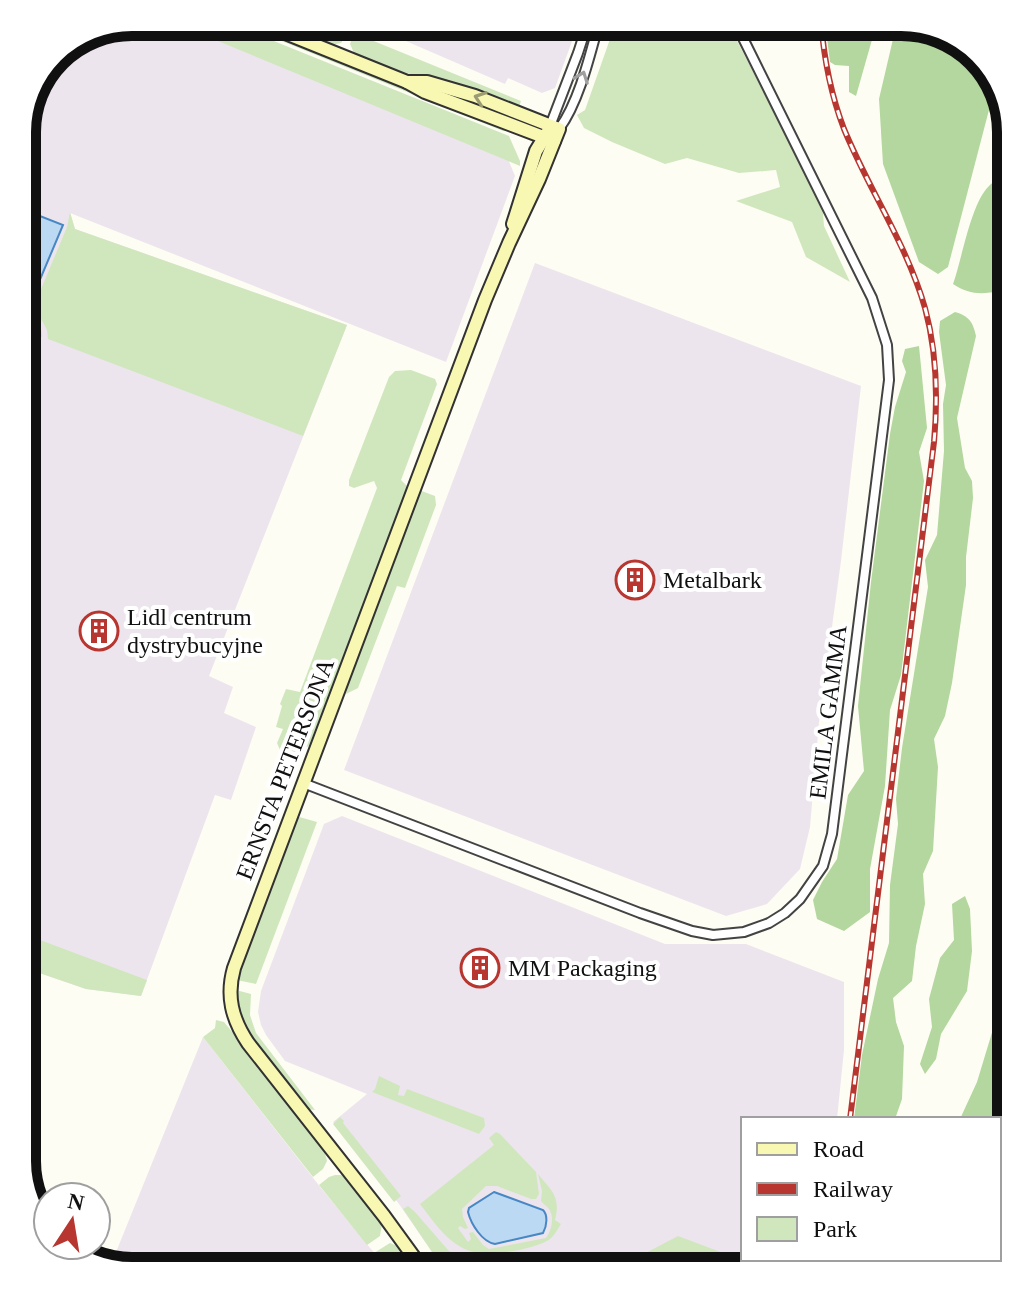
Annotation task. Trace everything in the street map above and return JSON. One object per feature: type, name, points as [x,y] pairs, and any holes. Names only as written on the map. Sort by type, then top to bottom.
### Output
[{"type":"street","points":[[293,36],[425,92],[552,133]]},
{"type":"street","name":"ERNSTA PETERSONA","points":[[414,1257],[248,1043],[237,1025],[230,993],[234,968],[384,566],[509,243],[530,201],[583,36]]},
{"type":"street","name":"ERNSTA PETERSONA","points":[[552,133],[568,115],[595,36]]},
{"type":"street","name":"EMILA GAMMA","points":[[303,783],[640,913],[713,935],[744,932],[769,923],[800,899],[823,866],[835,816],[889,380],[887,345],[872,298],[742,36]]},
{"type":"shaded area","points":[[207,36],[506,154],[515,176],[446,362],[70,213],[75,229],[347,325],[209,676],[233,687],[224,713],[256,727],[231,800],[215,795],[141,996],[86,989],[36,972],[36,126],[46,90],[56,74],[84,49],[120,37]]},
{"type":"shaded area","points":[[394,36],[574,36],[555,88],[542,93],[508,78],[505,84]]},
{"type":"shaded area","points":[[535,263],[861,386],[819,722],[810,827],[800,869],[767,904],[726,916],[344,770]]},
{"type":"shaded area","points":[[342,816],[665,944],[746,944],[844,982],[844,1050],[837,1117],[741,1117],[741,1257],[435,1257],[399,1204],[333,1122],[367,1094],[285,1061],[261,1025],[258,1012],[261,991],[324,824]]},
{"type":"shaded area","points":[[203,1037],[378,1257],[132,1257],[115,1255]]},
{"type":"green space","points":[[206,36],[262,36],[509,136],[520,166]]},
{"type":"green space","points":[[269,36],[281,36],[510,129],[503,131]]},
{"type":"green space","points":[[309,36],[346,36],[341,43],[331,45]]},
{"type":"green space","points":[[353,36],[361,36],[521,101],[518,110],[474,92],[355,55],[350,44]]},
{"type":"green space","points":[[611,36],[734,36],[822,202],[824,226],[850,282],[806,257],[792,222],[736,201],[780,187],[776,170],[739,173],[687,158],[665,164],[584,128],[577,115],[585,110]]},
{"type":"green space","points":[[827,36],[873,36],[856,96],[849,92],[849,66],[830,62]]},
{"type":"green space","points":[[894,36],[907,36],[938,43],[964,60],[981,79],[992,100],[948,267],[938,274],[919,262],[883,164],[879,99]]},
{"type":"green space","points":[[997,180],[997,291],[969,292],[953,284],[977,205]]},
{"type":"green space","points":[[70,212],[75,229],[347,325],[303,436],[48,339],[47,330],[36,310],[36,301],[67,227]]},
{"type":"green space","points":[[955,312],[964,315],[970,320],[976,336],[957,418],[973,498],[966,585],[952,683],[945,716],[934,739],[938,767],[933,851],[923,874],[925,904],[912,981],[893,998],[896,1022],[904,1046],[902,1099],[896,1117],[854,1117],[862,1055],[889,943],[890,885],[898,824],[896,799],[902,748],[928,587],[925,560],[937,535],[946,385],[940,321]]},
{"type":"green space","points":[[36,322],[42,332],[42,337],[38,337],[36,342]]},
{"type":"green space","points":[[919,346],[927,428],[919,452],[924,481],[901,675],[890,710],[885,786],[870,869],[870,912],[844,931],[817,919],[813,900],[837,859],[848,795],[864,771],[858,706],[890,434],[906,372],[902,361],[905,349]]},
{"type":"green space","points":[[411,370],[435,379],[437,384],[401,480],[408,487],[309,746],[283,757],[277,743],[283,729],[276,727],[280,704],[286,689],[300,692],[377,488],[374,481],[354,488],[349,486],[349,480],[389,377],[395,371]]},
{"type":"green space","points":[[419,490],[435,496],[436,505],[405,588],[397,586],[358,688],[346,694],[350,672]]},
{"type":"green space","points":[[296,816],[317,822],[256,984],[237,980],[240,967]]},
{"type":"green space","points":[[965,896],[970,909],[972,951],[967,991],[941,1034],[936,1059],[925,1074],[920,1064],[932,1027],[929,999],[940,958],[954,940],[952,904]]},
{"type":"green space","points":[[36,938],[147,980],[141,996],[86,989],[36,972]]},
{"type":"green space","points":[[236,990],[251,994],[250,1015],[256,1033],[315,1110],[307,1109],[262,1054],[244,1023]]},
{"type":"green space","points":[[997,1016],[997,1117],[961,1117],[977,1082]]},
{"type":"green space","points":[[216,1020],[224,1022],[323,1146],[327,1161],[313,1177],[203,1037],[215,1028]]},
{"type":"green space","points":[[379,1076],[400,1086],[398,1095],[404,1096],[407,1089],[484,1118],[485,1126],[479,1134],[372,1092]]},
{"type":"green space","points":[[340,1117],[401,1196],[394,1202],[333,1124]]},
{"type":"green space","points":[[496,1132],[536,1172],[539,1194],[536,1199],[531,1199],[497,1186],[486,1186],[462,1209],[468,1228],[458,1228],[468,1242],[471,1239],[469,1233],[473,1232],[489,1249],[546,1238],[552,1216],[541,1201],[538,1174],[554,1195],[557,1206],[555,1220],[561,1224],[555,1234],[543,1243],[499,1253],[478,1253],[462,1248],[448,1238],[420,1204],[494,1145],[489,1138]]},
{"type":"green space","points":[[335,1175],[349,1180],[382,1224],[380,1236],[367,1245],[319,1185]]},
{"type":"green space","points":[[408,1206],[415,1212],[457,1257],[436,1257],[403,1209]]},
{"type":"green space","points":[[678,1236],[734,1257],[638,1257]]},
{"type":"green space","points":[[390,1243],[402,1248],[408,1257],[377,1257],[374,1253]]},
{"type":"green space","points":[[548,1255],[583,1257],[537,1257]]},
{"type":"water","points":[[36,214],[63,225],[36,289]]},
{"type":"water","points":[[494,1192],[543,1210],[546,1221],[543,1233],[495,1244],[486,1240],[474,1227],[468,1212],[469,1208]]},
{"type":"railway","points":[[822,36],[835,103],[844,129],[908,262],[925,308],[932,341],[936,391],[934,442],[850,1117]]},
{"type":"place","name":"Metalbark","points":[[635,580]]},
{"type":"place","name":"Lidl centrum dystrybucyjne","points":[[99,631]]},
{"type":"place","name":"MM Packaging","points":[[480,968]]}]
